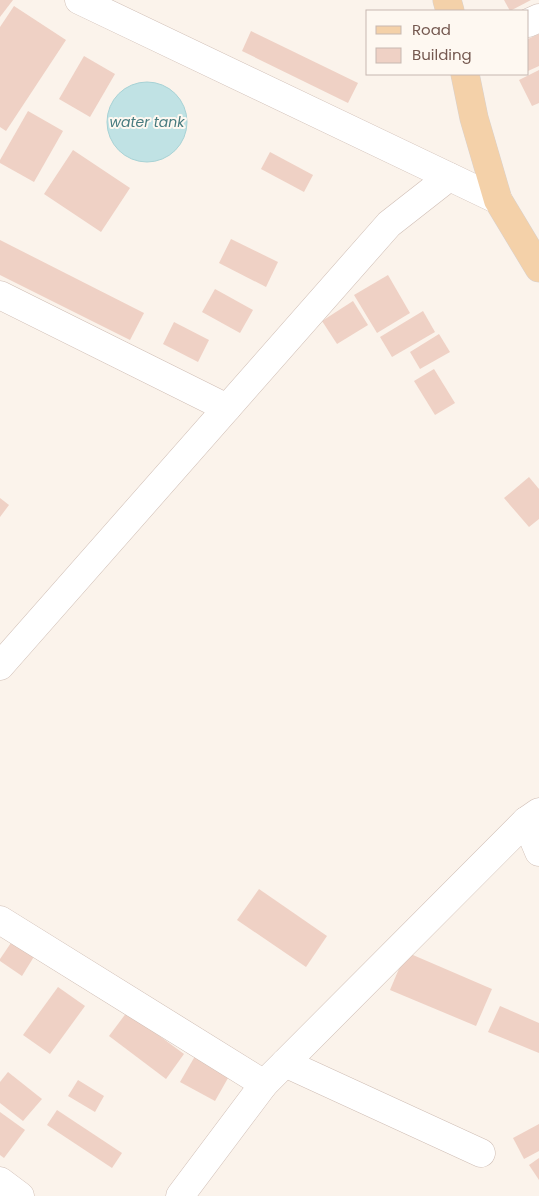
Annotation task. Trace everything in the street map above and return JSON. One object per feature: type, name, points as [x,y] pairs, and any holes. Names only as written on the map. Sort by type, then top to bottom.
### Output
[{"type":"main road","points":[[465,75],[474,118],[498,200],[539,268]]},
{"type":"street","points":[[79,0],[498,200]]},
{"type":"street","points":[[0,666],[390,224],[449,177]]},
{"type":"street","points":[[0,295],[227,408]]},
{"type":"street","points":[[533,816],[539,852]]},
{"type":"street","points":[[180,1196],[264,1084],[533,816]]},
{"type":"street","points":[[0,920],[264,1084]]},
{"type":"street","points":[[285,1063],[481,1153]]},
{"type":"street","points":[[0,1180],[20,1196]]},
{"type":"water","name":"water tank","points":[[139,82],[155,82],[176,93],[187,114],[187,130],[176,151],[155,162],[139,162],[125,156],[113,144],[107,130],[107,114],[113,100],[125,88]]},
{"type":"building","points":[[0,0],[13,0],[0,17]]},
{"type":"building","points":[[504,0],[531,0],[512,10],[509,10]]},
{"type":"building","points":[[14,6],[66,40],[6,131],[0,127],[0,27]]},
{"type":"building","points":[[251,31],[358,83],[348,103],[242,51]]},
{"type":"building","points":[[539,34],[539,66],[529,71],[529,39]]},
{"type":"building","points":[[84,56],[115,74],[90,117],[59,99]]},
{"type":"building","points":[[539,70],[539,103],[532,106],[519,80]]},
{"type":"building","points":[[28,111],[63,131],[34,182],[0,163]]},
{"type":"building","points":[[73,150],[130,188],[101,232],[44,194]]},
{"type":"building","points":[[270,152],[313,175],[304,192],[261,169]]},
{"type":"building","points":[[231,239],[278,262],[266,287],[219,263]]},
{"type":"building","points":[[0,240],[144,313],[130,340],[0,275]]},
{"type":"building","points":[[388,275],[410,313],[377,333],[354,295]]},
{"type":"building","points":[[215,289],[253,310],[240,333],[202,312]]},
{"type":"building","points":[[353,301],[368,325],[337,344],[322,321]]},
{"type":"building","points":[[423,311],[435,332],[392,357],[380,337]]},
{"type":"building","points":[[174,322],[209,340],[198,362],[163,344]]},
{"type":"building","points":[[439,334],[450,352],[420,369],[410,352]]},
{"type":"building","points":[[434,369],[455,403],[435,415],[414,381]]},
{"type":"building","points":[[529,477],[539,489],[539,519],[529,527],[504,498]]},
{"type":"building","points":[[0,498],[9,505],[0,517]]},
{"type":"building","points":[[259,889],[327,936],[306,967],[237,920]]},
{"type":"building","points":[[13,940],[35,955],[22,976],[0,961]]},
{"type":"building","points":[[406,952],[492,989],[476,1026],[390,990]]},
{"type":"building","points":[[58,987],[85,1006],[50,1054],[23,1035]]},
{"type":"building","points":[[500,1006],[539,1023],[539,1053],[488,1032]]},
{"type":"building","points":[[127,1012],[184,1054],[166,1079],[109,1036]]},
{"type":"building","points":[[198,1051],[232,1071],[215,1101],[180,1082]]},
{"type":"building","points":[[8,1072],[42,1099],[23,1121],[0,1103],[0,1082]]},
{"type":"building","points":[[78,1080],[104,1096],[95,1112],[68,1096]]},
{"type":"building","points":[[57,1110],[122,1153],[112,1168],[47,1125]]},
{"type":"building","points":[[0,1112],[25,1130],[4,1158],[0,1155]]},
{"type":"building","points":[[539,1124],[539,1151],[524,1159],[513,1138]]},
{"type":"building","points":[[539,1158],[539,1180],[529,1165]]}]
